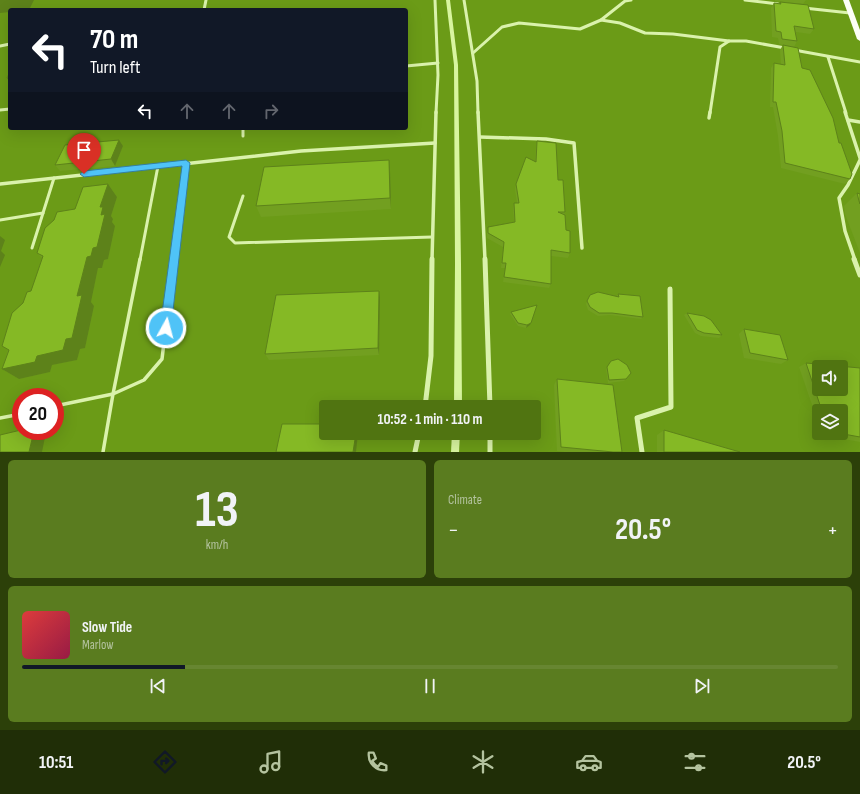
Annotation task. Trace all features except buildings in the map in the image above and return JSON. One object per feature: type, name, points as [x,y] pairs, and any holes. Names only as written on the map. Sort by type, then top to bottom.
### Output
[{"type":"main road","points":[[846,0],[860,39]]},
{"type":"street","points":[[426,400],[431,356],[432,237],[438,63],[435,0]]},
{"type":"street","points":[[464,0],[477,80],[489,346],[490,400]]},
{"type":"street","points":[[472,53],[502,27],[519,23],[580,29],[600,20],[625,2],[632,0]]},
{"type":"street","points":[[745,0],[780,4]]},
{"type":"street","points":[[800,7],[850,13]]},
{"type":"street","points":[[600,20],[620,23],[645,34],[673,34],[729,41],[746,41],[860,62]]},
{"type":"street","points":[[709,118],[720,47],[729,41]]},
{"type":"street","points":[[828,56],[860,159],[848,185],[839,198],[845,232],[860,275]]},
{"type":"street","points":[[408,66],[438,63]]},
{"type":"street","points":[[848,120],[860,122]]},
{"type":"street","points":[[480,137],[546,138],[574,143],[582,248]]},
{"type":"street","points":[[0,184],[301,151],[435,142]]},
{"type":"street","points":[[642,452],[637,418],[671,407],[670,289]]},
{"type":"street","points":[[414,452],[417,440]]},
{"type":"street","points":[[490,440],[490,452]]},
{"type":"lane","points":[[243,130],[243,136]]},
{"type":"lane","points":[[64,404],[112,394],[144,380],[162,359],[186,163]]},
{"type":"lane","points":[[103,452],[112,394],[158,166]]},
{"type":"lane","points":[[32,248],[54,178]]},
{"type":"lane","points":[[243,196],[229,237],[235,243],[432,237]]},
{"type":"lane","points":[[0,220],[43,213]]},
{"type":"lane","points":[[0,418],[12,416]]},
{"type":"waterway","points":[[448,0],[456,65],[458,400]]},
{"type":"waterway","points":[[455,452],[456,440]]},
{"type":"route","points":[[84,174],[186,163],[166,328]]}]
